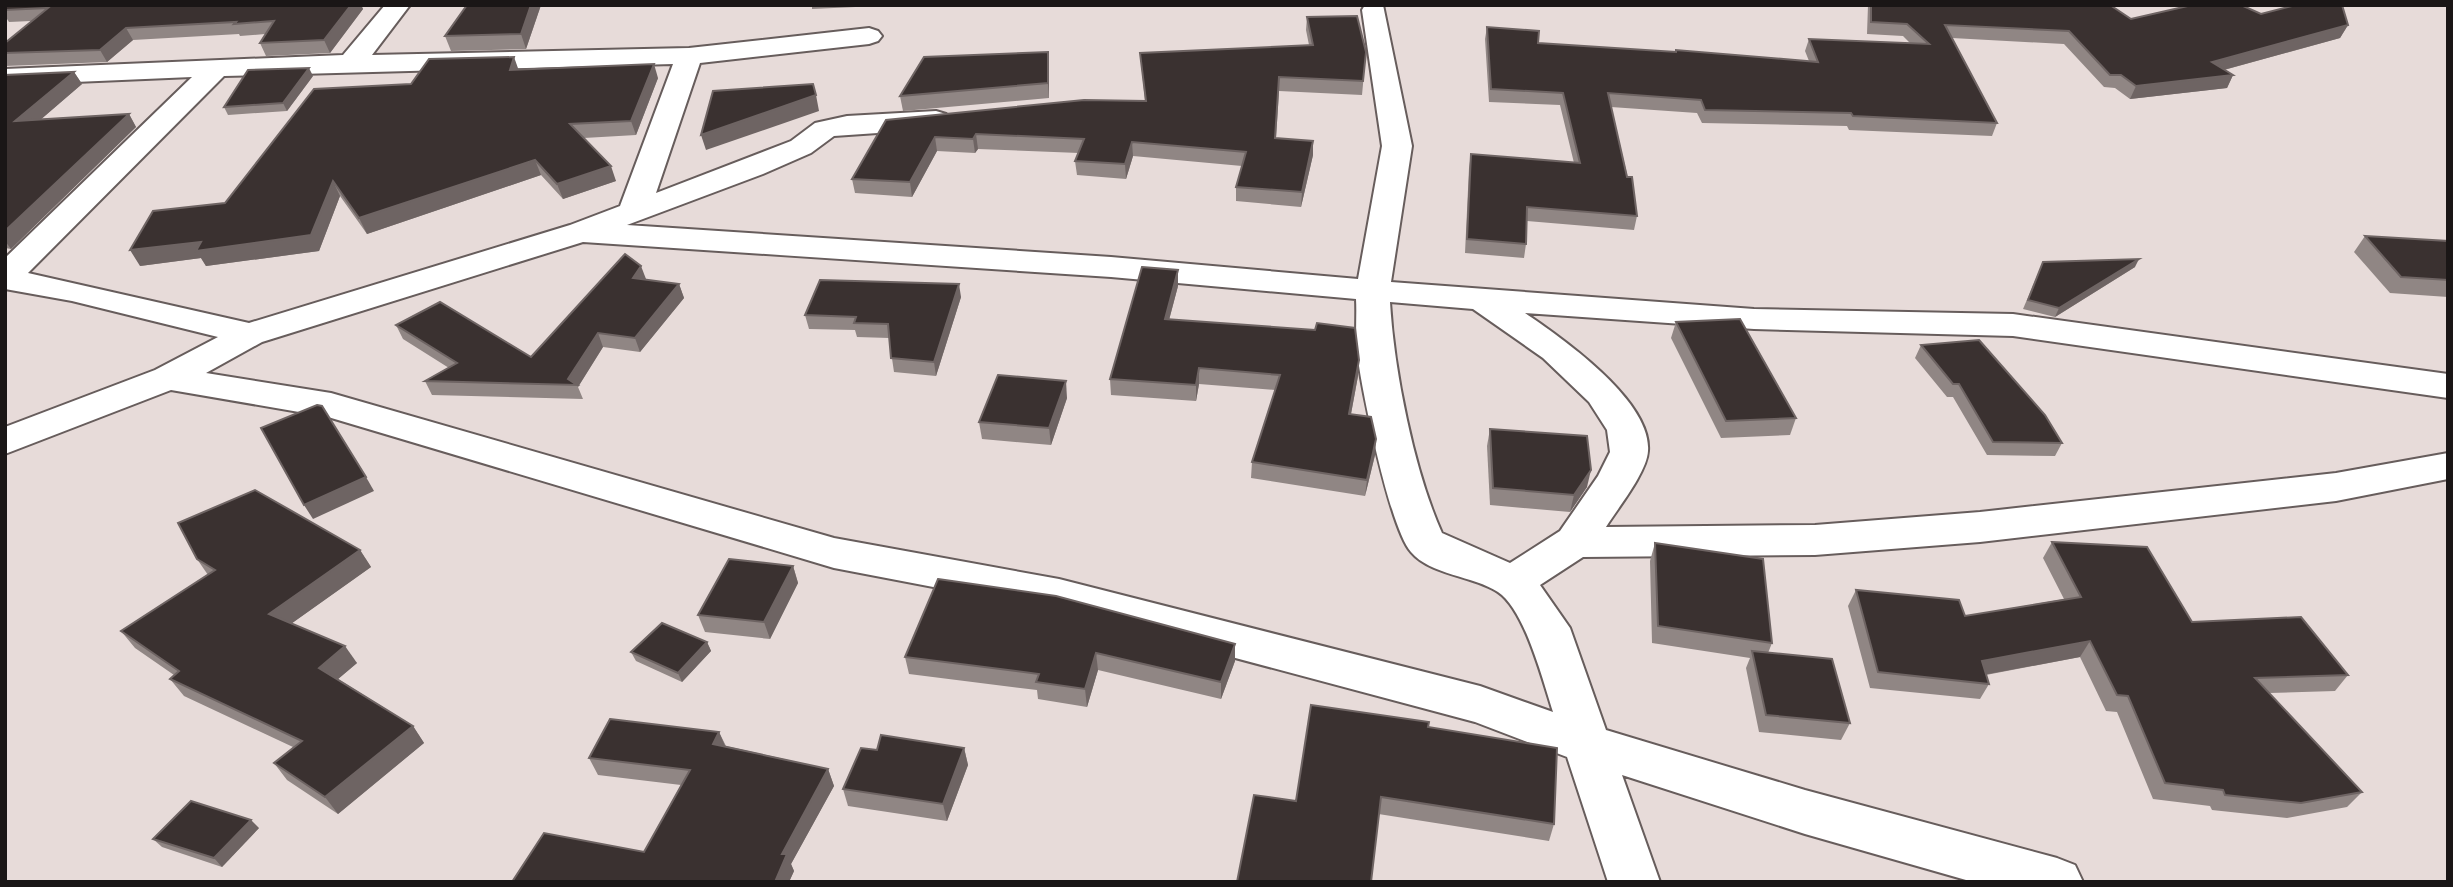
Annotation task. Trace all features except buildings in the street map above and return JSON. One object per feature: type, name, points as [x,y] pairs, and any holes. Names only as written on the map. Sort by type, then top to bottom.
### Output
[{"type":"street","points":[[351,63],[398,5]]},
{"type":"street","points":[[1374,10],[1397,146],[1373,288],[1375,353],[1410,507],[1426,543],[1462,562],[1514,581],[1548,628],[1634,882]]},
{"type":"street","points":[[5,77],[214,71],[351,63],[689,56],[869,36]]},
{"type":"street","points":[[634,212],[689,56]]},
{"type":"street","points":[[5,278],[214,71]]},
{"type":"street","points":[[5,441],[168,378],[250,334],[581,232],[801,147],[825,129],[968,117]]},
{"type":"street","points":[[581,232],[1111,267],[1373,288],[1483,300],[1754,319],[2013,325],[2448,386]]},
{"type":"street","points":[[5,278],[72,291],[250,334]]},
{"type":"street","points":[[1483,300],[1565,359],[1603,394],[1626,430],[1629,452],[1616,480],[1575,542],[1514,581]]},
{"type":"street","points":[[168,378],[331,405],[834,553],[1059,595],[1479,705],[1586,743],[1805,812],[2057,882]]},
{"type":"street","points":[[1575,542],[1815,541],[1980,527],[2336,488],[2448,466]]}]
